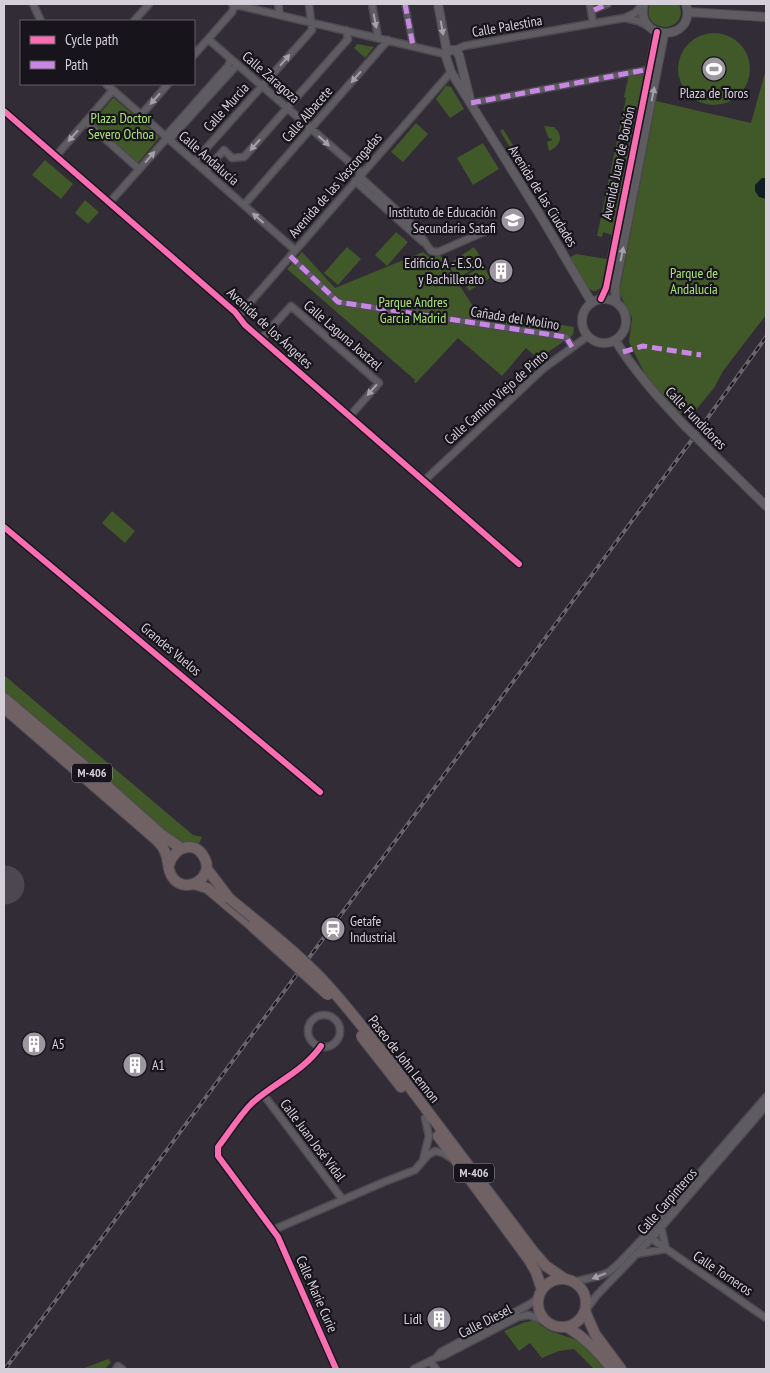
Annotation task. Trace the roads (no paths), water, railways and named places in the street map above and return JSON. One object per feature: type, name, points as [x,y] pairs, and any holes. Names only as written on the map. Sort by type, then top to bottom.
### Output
[{"type":"highway","name":"M-406","points":[[4,698],[171,843],[181,848],[193,848],[201,852],[205,858],[207,869]]},
{"type":"highway","name":"M-406","points":[[4,708],[154,837],[164,849],[170,873],[177,882],[183,885],[194,884]]},
{"type":"highway","points":[[169,865],[171,857],[181,848]]},
{"type":"highway","points":[[194,884],[205,875],[207,869]]},
{"type":"highway","name":"Paseo de John Lennon","points":[[207,869],[226,899]]},
{"type":"highway","name":"Paseo de John Lennon","points":[[194,884],[207,888],[226,899],[298,956],[316,973],[332,990],[533,1251],[546,1266],[569,1281]]},
{"type":"highway","name":"Paseo de John Lennon","points":[[386,1062],[424,1118],[529,1260],[536,1272],[540,1294]]},
{"type":"highway","points":[[540,1294],[551,1282],[558,1280],[569,1281]]},
{"type":"highway","name":"M-406","points":[[569,1281],[580,1288],[584,1294],[586,1300],[585,1311],[595,1334],[621,1369]]},
{"type":"highway","name":"M-406","points":[[540,1294],[539,1308],[547,1322]]},
{"type":"highway","points":[[567,1327],[577,1322],[585,1311]]},
{"type":"highway","points":[[547,1322],[567,1327],[579,1333],[593,1346],[612,1369]]},
{"type":"street","points":[[33,4],[40,20]]},
{"type":"street","points":[[135,20],[149,4]]},
{"type":"street","points":[[195,55],[237,4],[413,46],[449,52]]},
{"type":"street","points":[[278,4],[280,14]]},
{"type":"street","points":[[309,4],[311,22]]},
{"type":"street","points":[[372,4],[378,38]]},
{"type":"street","points":[[404,4],[413,46]]},
{"type":"street","name":"Avenida de las Ciudades","points":[[438,4],[452,74],[592,303]]},
{"type":"street","points":[[590,4],[593,23]]},
{"type":"street","points":[[594,10],[608,4]]},
{"type":"street","points":[[644,4],[643,15],[650,28],[661,33],[678,30],[686,21],[687,8],[766,17]]},
{"type":"street","name":"Calle Palestina","points":[[449,52],[464,46],[624,18],[636,13],[644,4]]},
{"type":"street","name":"Calle Palestina","points":[[624,18],[638,20],[650,28]]},
{"type":"street","name":"Calle Murcia","points":[[194,162],[312,30],[311,22]]},
{"type":"street","points":[[205,171],[224,150],[232,158],[244,157],[348,39],[346,30]]},
{"type":"street","name":"Avenida Juan de Borbón","points":[[601,299],[606,288],[650,69],[661,33]]},
{"type":"street","name":"Avenida Juan de Borbón","points":[[616,302],[615,288],[661,33]]},
{"type":"street","name":"Calle Zaragoza","points":[[208,39],[310,129],[426,243],[431,251],[438,252],[493,228]]},
{"type":"street","name":"Calle Albacete","points":[[244,205],[388,40]]},
{"type":"street","name":"Avenida de las Ciudades","points":[[449,52],[461,60],[471,103]]},
{"type":"street","points":[[167,138],[228,66],[231,59]]},
{"type":"street","points":[[110,202],[167,138],[237,65]]},
{"type":"street","points":[[471,103],[650,69]]},
{"type":"street","points":[[452,74],[462,76],[463,73]]},
{"type":"street","name":"Avenida de las Vascongadas","points":[[238,315],[452,74]]},
{"type":"street","name":"Calle Andalucía","points":[[107,85],[295,250]]},
{"type":"street","points":[[141,115],[167,85]]},
{"type":"street","points":[[56,156],[113,90]]},
{"type":"street","name":"Avenida de los Ángeles","points":[[4,111],[238,315],[261,339],[349,417],[519,564]]},
{"type":"street","points":[[86,122],[139,169]]},
{"type":"street","name":"Cañada del Molino","points":[[290,256],[338,302],[566,337],[572,347]]},
{"type":"street","points":[[606,298],[616,302],[621,306],[627,319],[623,333],[615,340],[606,343],[599,342],[588,336],[582,323],[585,310],[592,303],[601,299],[606,298]]},
{"type":"street","name":"Calle Laguna Joatzel","points":[[261,339],[291,306],[333,343],[378,383],[349,417]]},
{"type":"street","name":"Calle Camino Viejo de Pinto","points":[[424,481],[544,368],[588,336]]},
{"type":"street","name":"Calle Fundidores","points":[[615,340],[651,391],[766,506]]},
{"type":"street","name":"Grandes Vuelos","points":[[4,527],[320,792]]},
{"type":"street","points":[[324,1015],[337,1022],[339,1027],[338,1037],[331,1045],[321,1046],[312,1041],[309,1027],[314,1018],[324,1015]]},
{"type":"street","points":[[263,1094],[313,1058],[321,1046]]},
{"type":"street","name":"Calle Marie Curie","points":[[263,1094],[246,1109],[218,1147],[218,1156],[273,1230],[336,1369]]},
{"type":"street","name":"Calle Juan José Vidal","points":[[263,1094],[343,1200]]},
{"type":"street","name":"Calle Carpinteros","points":[[585,1311],[597,1295],[636,1254],[648,1237],[766,1097]]},
{"type":"street","name":"Calle Carpinteros","points":[[569,1281],[593,1279],[609,1272],[661,1227],[766,1106]]},
{"type":"street","points":[[422,1163],[429,1136],[424,1118]]},
{"type":"street","points":[[273,1230],[415,1170],[428,1155],[435,1151],[443,1152],[456,1162]]},
{"type":"street","points":[[636,1254],[666,1249],[661,1227]]},
{"type":"street","name":"Calle Torneros","points":[[648,1237],[766,1318]]},
{"type":"street","name":"Calle Diesel","points":[[414,1369],[441,1352],[528,1305],[540,1294]]},
{"type":"street","name":"Calle Diesel","points":[[432,1359],[444,1356],[518,1317],[536,1316],[547,1322]]},
{"type":"street","points":[[432,1359],[436,1369]]},
{"type":"railway","points":[[5,1369],[766,337]]},
{"type":"place","name":"Plaza de Toros","points":[[714,69]]},
{"type":"place","name":"Instituto de Educación Secundaria Satafi","points":[[513,220]]},
{"type":"place","name":"Edificio A - E.S.O. y Bachillerato","points":[[501,271]]},
{"type":"place","name":"Getafe Industrial","points":[[333,929]]},
{"type":"place","name":"A5","points":[[34,1044]]},
{"type":"place","name":"A1","points":[[135,1065]]},
{"type":"place","name":"Lidl","points":[[439,1319]]},
{"type":"park label","name":"Plaza Doctor Severo Ochoa","points":[[121,126]]},
{"type":"park label","name":"Parque de Andalucía","points":[[694,282]]},
{"type":"park label","name":"Parque Andres Garcia Madrid","points":[[413,310]]}]
